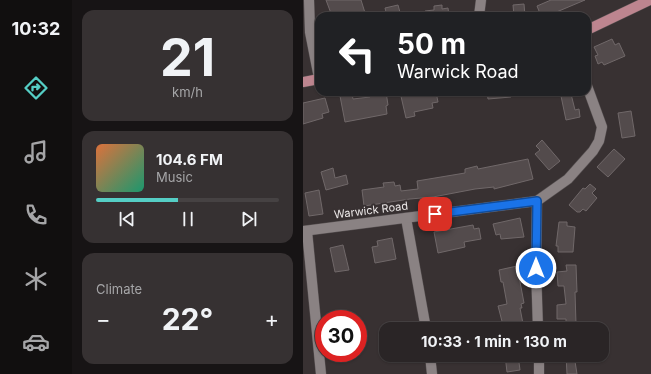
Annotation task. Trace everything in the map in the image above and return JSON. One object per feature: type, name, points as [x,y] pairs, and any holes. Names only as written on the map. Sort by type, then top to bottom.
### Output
[{"type":"main road","points":[[591,28],[650,0]]},
{"type":"main road","points":[[303,82],[315,79]]},
{"type":"street","points":[[309,0],[310,32],[315,58]]},
{"type":"street","points":[[480,12],[481,0]]},
{"type":"street","name":"Warwick Road","points":[[305,231],[537,201],[568,179],[593,152],[599,141],[602,127],[591,96]]},
{"type":"street","points":[[537,201],[536,268],[538,322]]},
{"type":"street","points":[[406,218],[425,322]]},
{"type":"street","points":[[305,231],[321,374]]},
{"type":"street","points":[[430,362],[432,374]]},
{"type":"street","points":[[539,362],[539,374]]},
{"type":"building","points":[[326,0],[361,0],[365,12],[330,12]]},
{"type":"building","points":[[551,0],[585,0],[556,12],[539,12],[537,6]]},
{"type":"building","points":[[524,4],[525,12],[514,12],[513,5]]},
{"type":"building","points":[[398,5],[400,12],[386,12],[385,8]]},
{"type":"building","points":[[442,5],[442,9],[448,8],[448,12],[425,12],[434,10],[434,6]]},
{"type":"building","points":[[612,39],[615,45],[619,43],[625,56],[604,65],[602,62],[598,64],[595,56],[598,55],[594,47]]},
{"type":"building","points":[[340,96],[352,96],[353,99],[387,96],[387,114],[345,122]]},
{"type":"building","points":[[401,96],[437,96],[438,102],[432,103],[433,108],[414,112],[415,116],[406,118]]},
{"type":"building","points":[[488,96],[511,96],[511,97],[488,99]]},
{"type":"building","points":[[561,96],[572,96],[575,110],[579,109],[580,117],[566,120]]},
{"type":"building","points":[[325,98],[329,112],[322,114],[323,118],[303,124],[303,103]]},
{"type":"building","points":[[631,111],[635,136],[622,138],[618,113]]},
{"type":"building","points":[[542,140],[560,161],[549,170],[535,154],[540,150],[536,146]]},
{"type":"building","points":[[614,149],[625,159],[608,177],[597,167]]},
{"type":"building","points":[[528,159],[533,179],[494,189],[494,187],[475,189],[433,197],[364,206],[362,190],[384,187],[383,183],[394,182],[395,186],[400,185],[401,191],[418,189],[417,181],[465,173],[465,169],[477,166],[478,169]]},
{"type":"building","points":[[333,168],[335,178],[346,175],[348,184],[326,190],[321,172]]},
{"type":"building","points":[[590,184],[596,189],[592,193],[597,198],[586,211],[583,209],[580,212],[577,212],[569,205],[583,188],[585,189]]},
{"type":"building","points":[[319,190],[323,214],[309,216],[305,193]]},
{"type":"building","points":[[520,218],[524,237],[501,239],[500,234],[496,235],[493,224]]},
{"type":"building","points":[[559,222],[567,222],[567,226],[575,227],[573,252],[558,252],[558,246],[556,246]]},
{"type":"building","points":[[473,225],[474,229],[479,228],[481,239],[464,242],[465,247],[438,253],[434,232]]},
{"type":"building","points":[[392,238],[396,259],[375,263],[372,247],[378,246],[377,241]]},
{"type":"building","points":[[343,245],[349,270],[335,272],[330,248]]},
{"type":"building","points":[[566,265],[576,265],[576,322],[566,322],[566,319],[557,319],[557,305],[566,304],[564,286],[558,286],[557,272],[567,271]]},
{"type":"building","points":[[517,266],[524,303],[521,304],[522,308],[520,308],[523,322],[502,322],[498,306],[507,304],[499,270]]},
{"type":"building","points":[[506,362],[519,362],[520,370],[507,372]]},
{"type":"building","points":[[566,362],[575,362],[577,374],[567,374]]},
{"type":"route","points":[[435,214],[537,201],[536,268]]}]
